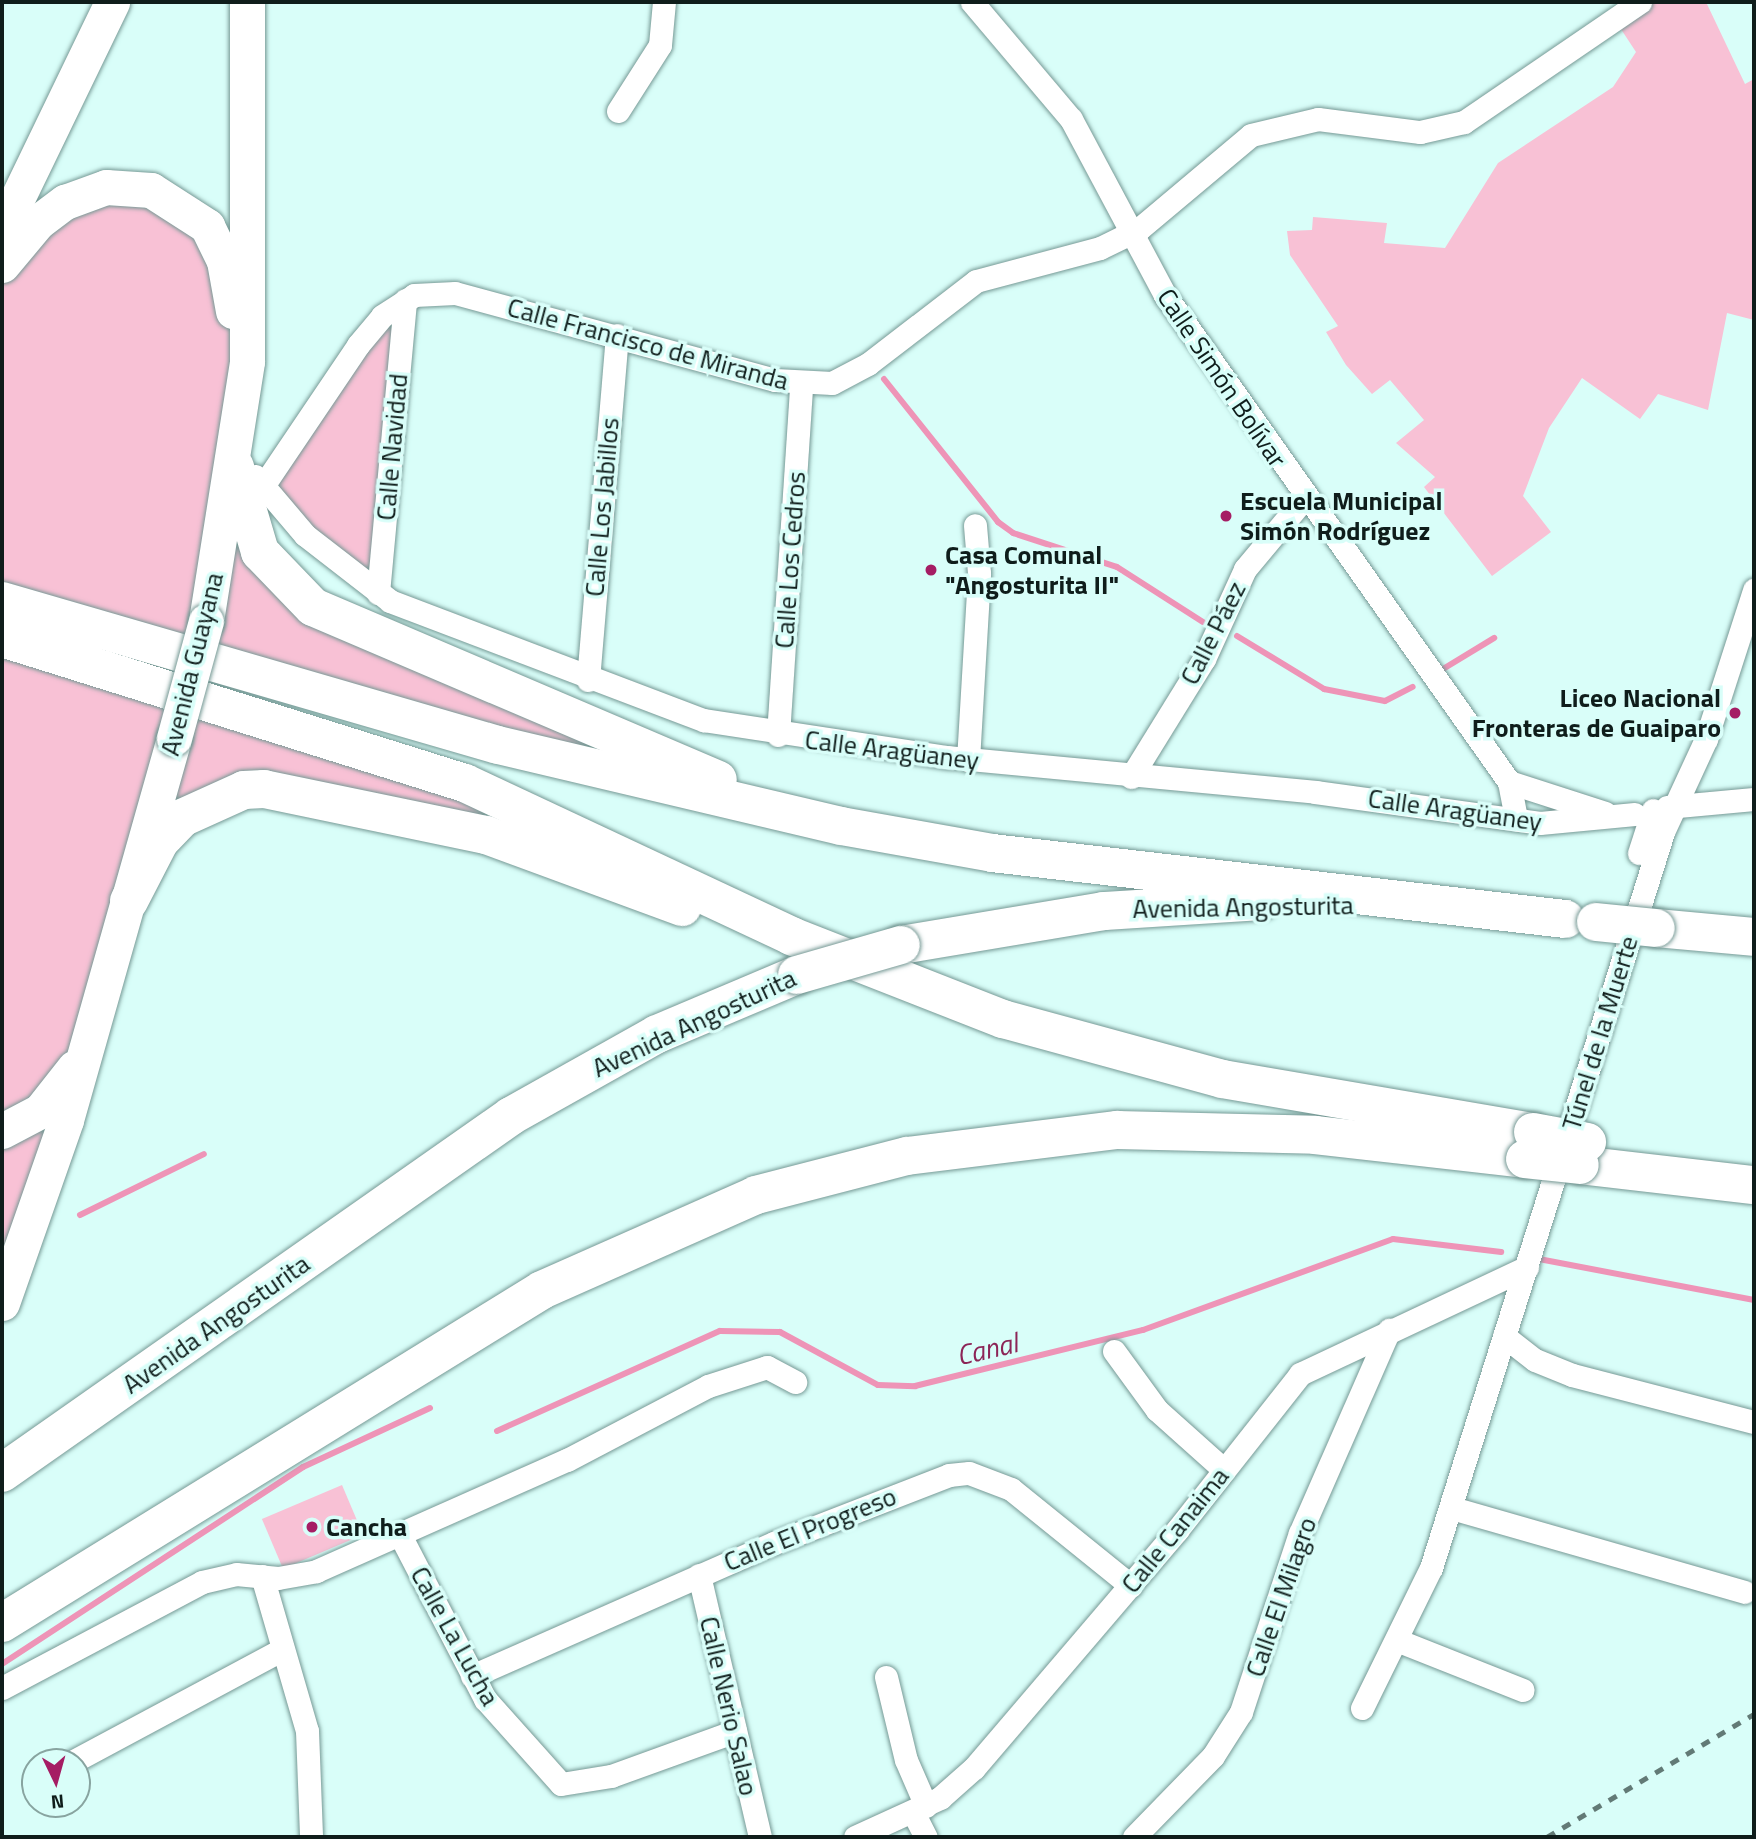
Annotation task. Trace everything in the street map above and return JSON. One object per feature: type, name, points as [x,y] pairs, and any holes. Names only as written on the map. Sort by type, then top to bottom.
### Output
[{"type":"highway","points":[[246,466],[260,552],[313,607],[670,761],[841,826]]},
{"type":"highway","points":[[2,601],[498,746],[841,826],[992,853],[1580,920]]},
{"type":"highway","points":[[2,638],[465,783],[889,958],[1003,1019],[1175,1068],[1529,1146],[1754,1185]]},
{"type":"highway","points":[[129,901],[160,841],[182,818],[233,794],[264,789],[485,835],[889,958]]},
{"type":"highway","name":"Avenida Angosturita","points":[[2,1473],[511,1116],[657,1034],[797,975],[889,958],[1050,918],[1200,902],[1331,903],[1580,920],[1754,937]]},
{"type":"highway","points":[[2,1623],[542,1290],[756,1195],[907,1156],[1117,1130],[1315,1135],[1529,1146]]},
{"type":"highway","points":[[1583,1154],[1754,1173]]},
{"type":"main road","points":[[2,230],[112,2]]},
{"type":"main road","name":"Avenida Guayana","points":[[2,1303],[87,1048],[206,621],[246,466],[249,323],[247,2]]},
{"type":"main road","points":[[2,265],[38,222],[87,191],[151,190],[192,213],[218,243],[232,298],[246,466]]},
{"type":"main road","points":[[2,1131],[40,1111],[87,1048]]},
{"type":"street","points":[[618,111],[660,45],[664,2]]},
{"type":"street","name":"Calle Simón Bolívar","points":[[972,2],[1071,119],[1180,318],[1306,496],[1350,550],[1445,698],[1509,782]]},
{"type":"street","name":"Calle Francisco de Miranda","points":[[246,466],[358,345],[405,300],[433,291],[455,293],[801,385],[846,377],[976,281],[1132,233],[1251,135],[1318,119],[1420,132],[1464,122],[1640,2]]},
{"type":"street","name":"Calle Navidad","points":[[378,593],[405,300]]},
{"type":"street","name":"Calle Los Jabillos","points":[[588,680],[617,335]]},
{"type":"street","name":"Calle Los Cedros","points":[[778,735],[801,385]]},
{"type":"street","name":"Calle Aragüaney","points":[[246,466],[305,535],[378,593],[588,680],[704,720],[778,735],[968,760],[1315,792],[1556,824],[1644,812],[1680,803],[1754,799]]},
{"type":"street","name":"Calle Páez","points":[[1131,777],[1204,659],[1245,569],[1306,496]]},
{"type":"street","points":[[968,760],[979,573],[975,525]]},
{"type":"street","name":"Túnel de la Muerte","points":[[1518,1271],[1663,832],[1680,803],[1754,590]]},
{"type":"street","points":[[1509,782],[1564,804],[1644,812]]},
{"type":"street","points":[[1509,782],[1516,819]]},
{"type":"street","name":"Túnel de la Muerte","points":[[1518,1271],[1644,812]]},
{"type":"street","points":[[1362,1708],[1399,1641],[1452,1508],[1504,1336],[1518,1271]]},
{"type":"street","name":"Calle Canaima","points":[[855,1837],[919,1809],[974,1768],[1131,1586],[1300,1374],[1388,1330],[1518,1271]]},
{"type":"street","name":"Calle El Milagro","points":[[1134,1837],[1213,1756],[1241,1712],[1300,1533],[1388,1330]]},
{"type":"street","points":[[1504,1336],[1562,1372],[1754,1422]]},
{"type":"street","points":[[1114,1351],[1157,1410],[1224,1470]]},
{"type":"street","points":[[2,1688],[201,1583],[316,1571],[400,1535],[708,1386],[766,1367],[796,1382]]},
{"type":"street","name":"Calle El Progreso","points":[[472,1676],[699,1575],[923,1482],[969,1473],[1012,1489],[1131,1586]]},
{"type":"street","points":[[1452,1508],[1744,1592]]},
{"type":"street","name":"Calle La Lucha","points":[[400,1535],[472,1676],[561,1784],[611,1776],[735,1731]]},
{"type":"street","name":"Calle Nerio Salao","points":[[699,1575],[760,1837]]},
{"type":"street","points":[[262,1576],[307,1731],[312,1837]]},
{"type":"street","points":[[1399,1641],[1523,1690]]},
{"type":"street","points":[[91,1752],[282,1649]]},
{"type":"street","points":[[886,1677],[926,1837]]},
{"type":"shaded area","points":[[1640,2],[1706,2],[1745,84],[1754,79],[1754,320],[1727,313],[1708,410],[1658,394],[1640,419],[1582,378],[1549,428],[1523,496],[1551,532],[1492,576],[1424,487],[1435,477],[1396,443],[1424,420],[1390,380],[1372,394],[1346,365],[1326,332],[1338,326],[1290,255],[1287,231],[1312,230],[1313,217],[1387,223],[1384,243],[1445,248],[1498,163],[1613,87],[1636,52],[1613,17]]},
{"type":"shaded area","points":[[169,198],[232,298],[238,444],[276,575],[732,785],[2,601],[2,265],[65,202]]},
{"type":"shaded area","points":[[399,303],[378,593],[263,486]]},
{"type":"shaded area","points":[[2,638],[404,760],[601,876],[285,800],[212,814],[155,861],[2,1303]]},
{"type":"shaded area","name":"Cancha","points":[[342,1485],[363,1535],[283,1569],[262,1519]]},
{"type":"waterway","points":[[884,379],[998,522],[1013,533],[1117,567],[1203,622]]},
{"type":"waterway","points":[[1237,636],[1324,689],[1385,701],[1413,687]]},
{"type":"waterway","points":[[1443,669],[1494,638]]},
{"type":"waterway","points":[[80,1215],[204,1154]]},
{"type":"waterway","name":"Canal","points":[[497,1431],[720,1331],[780,1332],[878,1385],[915,1386],[1143,1330],[1393,1239],[1501,1252]]},
{"type":"waterway","points":[[1539,1259],[1754,1300]]},
{"type":"waterway","points":[[2,1664],[303,1467],[430,1408]]},
{"type":"railway","points":[[1547,1837],[1754,1714]]},
{"type":"place","name":"Escuela Municipal Simón Rodríguez","points":[[1226,516]]},
{"type":"place","name":"Casa Comunal \"Angosturita II\"","points":[[931,570]]},
{"type":"place","name":"Liceo Nacional Fronteras de Guaiparo","points":[[1735,713]]},
{"type":"place","name":"Cancha","points":[[312,1527]]}]
